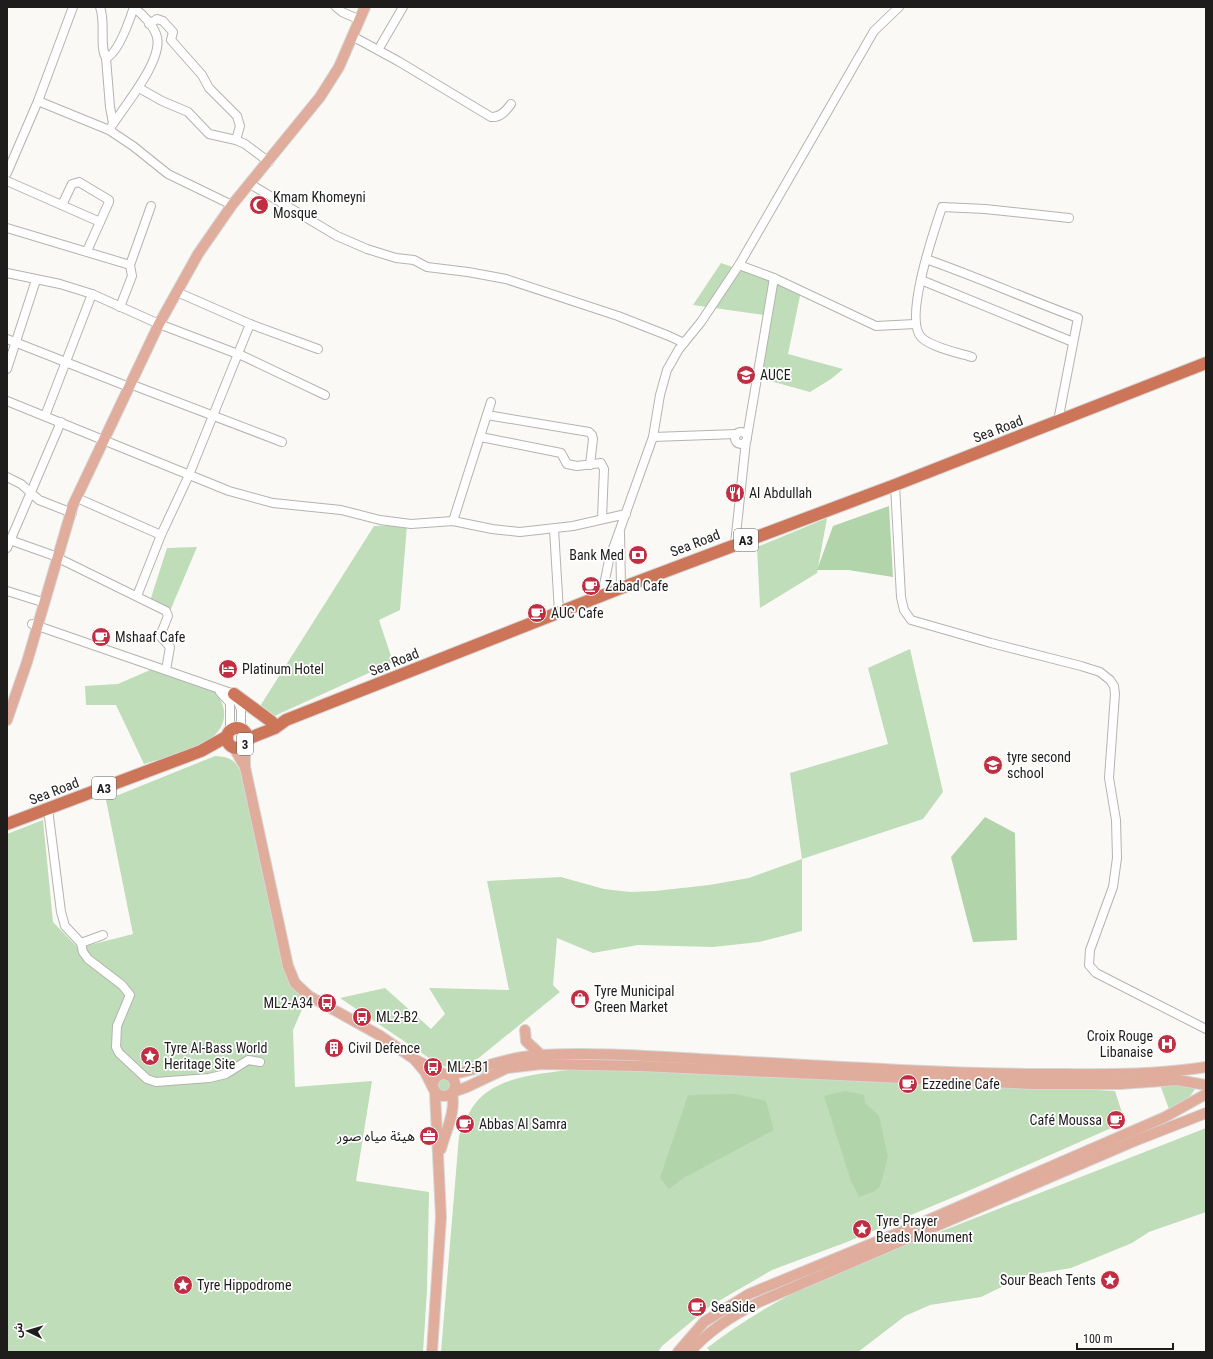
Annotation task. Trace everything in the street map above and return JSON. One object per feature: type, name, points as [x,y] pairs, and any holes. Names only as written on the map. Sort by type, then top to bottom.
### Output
[{"type":"highway","name":"Sea Road","points":[[7,824],[201,751],[238,738],[270,730],[286,720],[602,595],[895,485],[1206,363]]},
{"type":"highway","points":[[234,694],[272,722]]},
{"type":"highway","name":"Sea Road","points":[[238,738],[272,722],[286,720]]},
{"type":"main road","points":[[7,707],[35,625],[39,601],[72,507],[159,324],[198,254],[232,205],[269,162],[320,97],[339,67],[365,7]]},
{"type":"main road","points":[[7,718],[15,701],[55,556]]},
{"type":"main road","points":[[238,738],[288,966],[295,983],[309,996],[380,1035],[414,1059],[446,1074],[454,1080],[454,1088],[452,1093],[454,1103],[453,1111],[439,1159]]},
{"type":"main road","points":[[525,1030],[526,1041],[541,1055]]},
{"type":"main road","points":[[432,1352],[441,1216],[434,1090],[435,1078],[446,1074],[480,1068],[511,1059],[541,1055],[565,1059]]},
{"type":"main road","points":[[414,1059],[425,1072],[434,1090],[442,1096],[467,1087],[507,1068],[521,1065],[565,1059],[644,1057],[982,1074],[1155,1077],[1206,1085]]},
{"type":"main road","points":[[1155,1077],[1206,1067]]},
{"type":"main road","points":[[678,1352],[704,1322],[749,1294],[912,1227],[1165,1117],[1206,1094]]},
{"type":"main road","points":[[690,1352],[715,1328],[758,1302],[1137,1140],[1206,1113]]},
{"type":"street","points":[[7,174],[38,101],[73,7]]},
{"type":"street","points":[[100,7],[103,18],[103,46],[106,58],[110,107],[113,123]]},
{"type":"street","points":[[336,7],[342,12],[360,20]]},
{"type":"street","points":[[378,50],[403,7]]},
{"type":"street","points":[[602,595],[609,560],[653,437],[664,379],[672,360],[701,322],[739,265],[870,38],[880,23],[899,7]]},
{"type":"street","points":[[106,58],[111,55],[119,42],[134,8],[140,12],[157,36],[157,44],[152,60],[139,88],[109,130]]},
{"type":"street","points":[[149,24],[157,19],[167,24],[173,32],[171,40],[174,44],[195,66],[209,88],[237,116],[240,126],[236,140]]},
{"type":"street","points":[[352,36],[491,117],[496,118],[504,113],[511,104]]},
{"type":"street","points":[[139,88],[162,101],[188,112],[209,134],[236,140],[245,144],[269,162]]},
{"type":"street","points":[[38,101],[109,130],[133,146],[168,174],[232,205]]},
{"type":"street","points":[[7,181],[100,222]]},
{"type":"street","points":[[62,205],[72,184],[79,182],[109,200],[87,251]]},
{"type":"street","points":[[250,184],[337,236],[366,249],[396,258],[414,260],[427,268],[468,272],[506,279],[618,316],[684,343]]},
{"type":"street","points":[[120,307],[132,276],[130,265],[151,206]]},
{"type":"street","points":[[972,357],[932,344],[921,337],[915,324],[921,280],[942,207],[985,209],[1069,218]]},
{"type":"street","points":[[7,228],[130,265]]},
{"type":"street","points":[[926,259],[977,277],[1020,296],[1078,318],[1058,421]]},
{"type":"street","points":[[739,265],[774,278],[876,326],[915,324]]},
{"type":"street","points":[[7,273],[60,284],[92,294],[159,324],[237,354],[325,395]]},
{"type":"street","points":[[735,544],[743,463],[740,438],[750,417],[774,278]]},
{"type":"street","points":[[7,368],[17,343],[36,280]]},
{"type":"street","points":[[921,280],[1073,342]]},
{"type":"street","points":[[177,292],[250,324],[318,350]]},
{"type":"street","points":[[45,416],[67,363],[92,294]]},
{"type":"street","points":[[137,596],[161,535],[189,475],[250,324]]},
{"type":"street","points":[[7,339],[67,363],[213,415],[282,442]]},
{"type":"street","points":[[7,401],[104,439],[229,491],[273,503],[341,510],[380,520],[411,524],[453,521],[492,529],[520,532],[554,529],[626,514]]},
{"type":"street","points":[[453,521],[491,402]]},
{"type":"street","points":[[488,415],[589,432],[593,439],[590,465]]},
{"type":"street","points":[[61,422],[8,542],[55,556],[137,596],[167,613],[160,636],[170,647],[166,670]]},
{"type":"street","points":[[653,437],[719,436],[740,438]]},
{"type":"street","points":[[481,437],[561,453],[567,464],[577,466],[601,463],[604,465],[602,519]]},
{"type":"street","points":[[7,477],[21,484],[40,500],[72,507],[161,535]]},
{"type":"street","points":[[895,485],[901,597],[904,610],[911,620],[991,643],[1081,666],[1100,672],[1110,680],[1115,694],[1110,778],[1116,820],[1117,858],[1113,887],[1090,950],[1089,965],[1096,973],[1206,1029]]},
{"type":"street","points":[[554,529],[559,612]]},
{"type":"street","points":[[619,530],[621,559],[620,588]]},
{"type":"street","points":[[7,591],[39,601]]},
{"type":"street","points":[[35,625],[166,670],[218,690],[234,694],[241,710],[238,738]]},
{"type":"street","points":[[218,690],[230,703],[238,738]]},
{"type":"street","points":[[48,809],[61,912],[65,926],[80,943],[83,952],[88,959],[122,985],[130,995],[117,1026],[116,1047],[119,1053],[147,1079],[156,1082],[209,1078],[226,1074],[248,1060],[260,1062]]},
{"type":"street","points":[[80,943],[103,935]]},
{"type":"green space","points":[[721,263],[801,291],[788,354],[843,369],[831,379],[810,392],[756,377],[764,315],[693,305]]},
{"type":"green space","points":[[889,506],[893,577],[848,570],[817,570],[833,526]]},
{"type":"green space","points":[[827,518],[817,573],[760,608],[757,547]]},
{"type":"green space","points":[[407,525],[400,610],[379,620],[393,662],[270,718],[257,711],[374,526]]},
{"type":"green space","points":[[197,547],[170,611],[150,601],[167,548]]},
{"type":"green space","points":[[910,649],[943,792],[923,819],[802,859],[790,773],[888,744],[868,668]]},
{"type":"green space","points":[[150,670],[212,690],[220,699],[224,711],[223,723],[217,733],[207,741],[195,748],[144,764],[116,705],[86,705],[85,686],[118,684]]},
{"type":"green space","name":"Tyre Al-Bass World Heritage Site","points":[[215,756],[226,757],[233,761],[243,778],[285,972],[292,987],[307,998],[293,1030],[295,1087],[372,1081],[356,1181],[429,1192],[427,1291],[423,1352],[7,1352],[7,834],[43,820],[53,922],[78,948],[133,934],[106,800]]},
{"type":"green space","points":[[985,817],[1015,833],[1017,940],[973,942],[951,857]]},
{"type":"green space","points":[[802,859],[802,931],[759,942],[713,947],[638,945],[593,953],[557,938],[553,985],[560,992],[475,1061],[465,1066],[450,1068],[440,1065],[340,998],[385,988],[431,1029],[445,1014],[429,988],[509,990],[487,881],[561,877],[604,889],[630,892],[655,891],[709,885],[749,878]]},
{"type":"green space","points":[[576,1069],[905,1080],[1115,1091],[1125,1122],[847,1242],[772,1270],[710,1306],[662,1346],[658,1352],[441,1352],[459,1136],[468,1114],[481,1097],[505,1082],[534,1075]]},
{"type":"green space","points":[[443,1077],[450,1082],[451,1085],[446,1092],[443,1093],[436,1088],[435,1085],[440,1078]]},
{"type":"green space","points":[[1170,1083],[1190,1086],[1195,1089],[1184,1102],[1169,1109],[1160,1085]]},
{"type":"green space","points":[[845,1091],[864,1095],[865,1103],[879,1116],[888,1157],[880,1186],[875,1191],[859,1197],[851,1181],[824,1096]]},
{"type":"green space","points":[[735,1094],[766,1101],[774,1130],[685,1177],[669,1189],[660,1178],[688,1095]]},
{"type":"green space","points":[[1206,1128],[1206,1212],[1149,1232],[1132,1243],[1071,1268],[1024,1276],[981,1297],[930,1305],[905,1316],[858,1352],[711,1352],[707,1348],[769,1306],[802,1288],[837,1272]]},
{"type":"place","name":"Kmam Khomeyni Mosque","points":[[259,205]]},
{"type":"place","name":"AUCE","points":[[746,375]]},
{"type":"place","name":"Al Abdullah","points":[[735,493]]},
{"type":"place","name":"Bank Med","points":[[638,555]]},
{"type":"place","name":"Zabad Cafe","points":[[591,586]]},
{"type":"place","name":"AUC Cafe","points":[[537,613]]},
{"type":"place","name":"Mshaaf Cafe","points":[[101,637]]},
{"type":"place","name":"Platinum Hotel","points":[[228,669]]},
{"type":"place","name":"tyre second school","points":[[993,765]]},
{"type":"place","name":"Tyre Municipal Green Market","points":[[580,999]]},
{"type":"place","name":"ML2-A34","points":[[327,1003]]},
{"type":"place","name":"ML2-B2","points":[[362,1017]]},
{"type":"place","name":"Croix Rouge Libanaise","points":[[1167,1044]]},
{"type":"place","name":"Civil Defence","points":[[334,1048]]},
{"type":"place","name":"Tyre Al-Bass World Heritage Site","points":[[150,1056]]},
{"type":"place","name":"ML2-B1","points":[[433,1067]]},
{"type":"place","name":"Ezzedine Cafe","points":[[908,1084]]},
{"type":"place","name":"Café Moussa","points":[[1116,1120]]},
{"type":"place","name":"Abbas Al Samra","points":[[465,1124]]},
{"type":"place","name":"هيئة مياه صور","points":[[429,1136]]},
{"type":"place","name":"Tyre Prayer Beads Monument","points":[[862,1229]]},
{"type":"place","name":"Sour Beach Tents","points":[[1110,1280]]},
{"type":"place","name":"Tyre Hippodrome","points":[[183,1285]]},
{"type":"place","name":"SeaSide","points":[[697,1307]]}]
